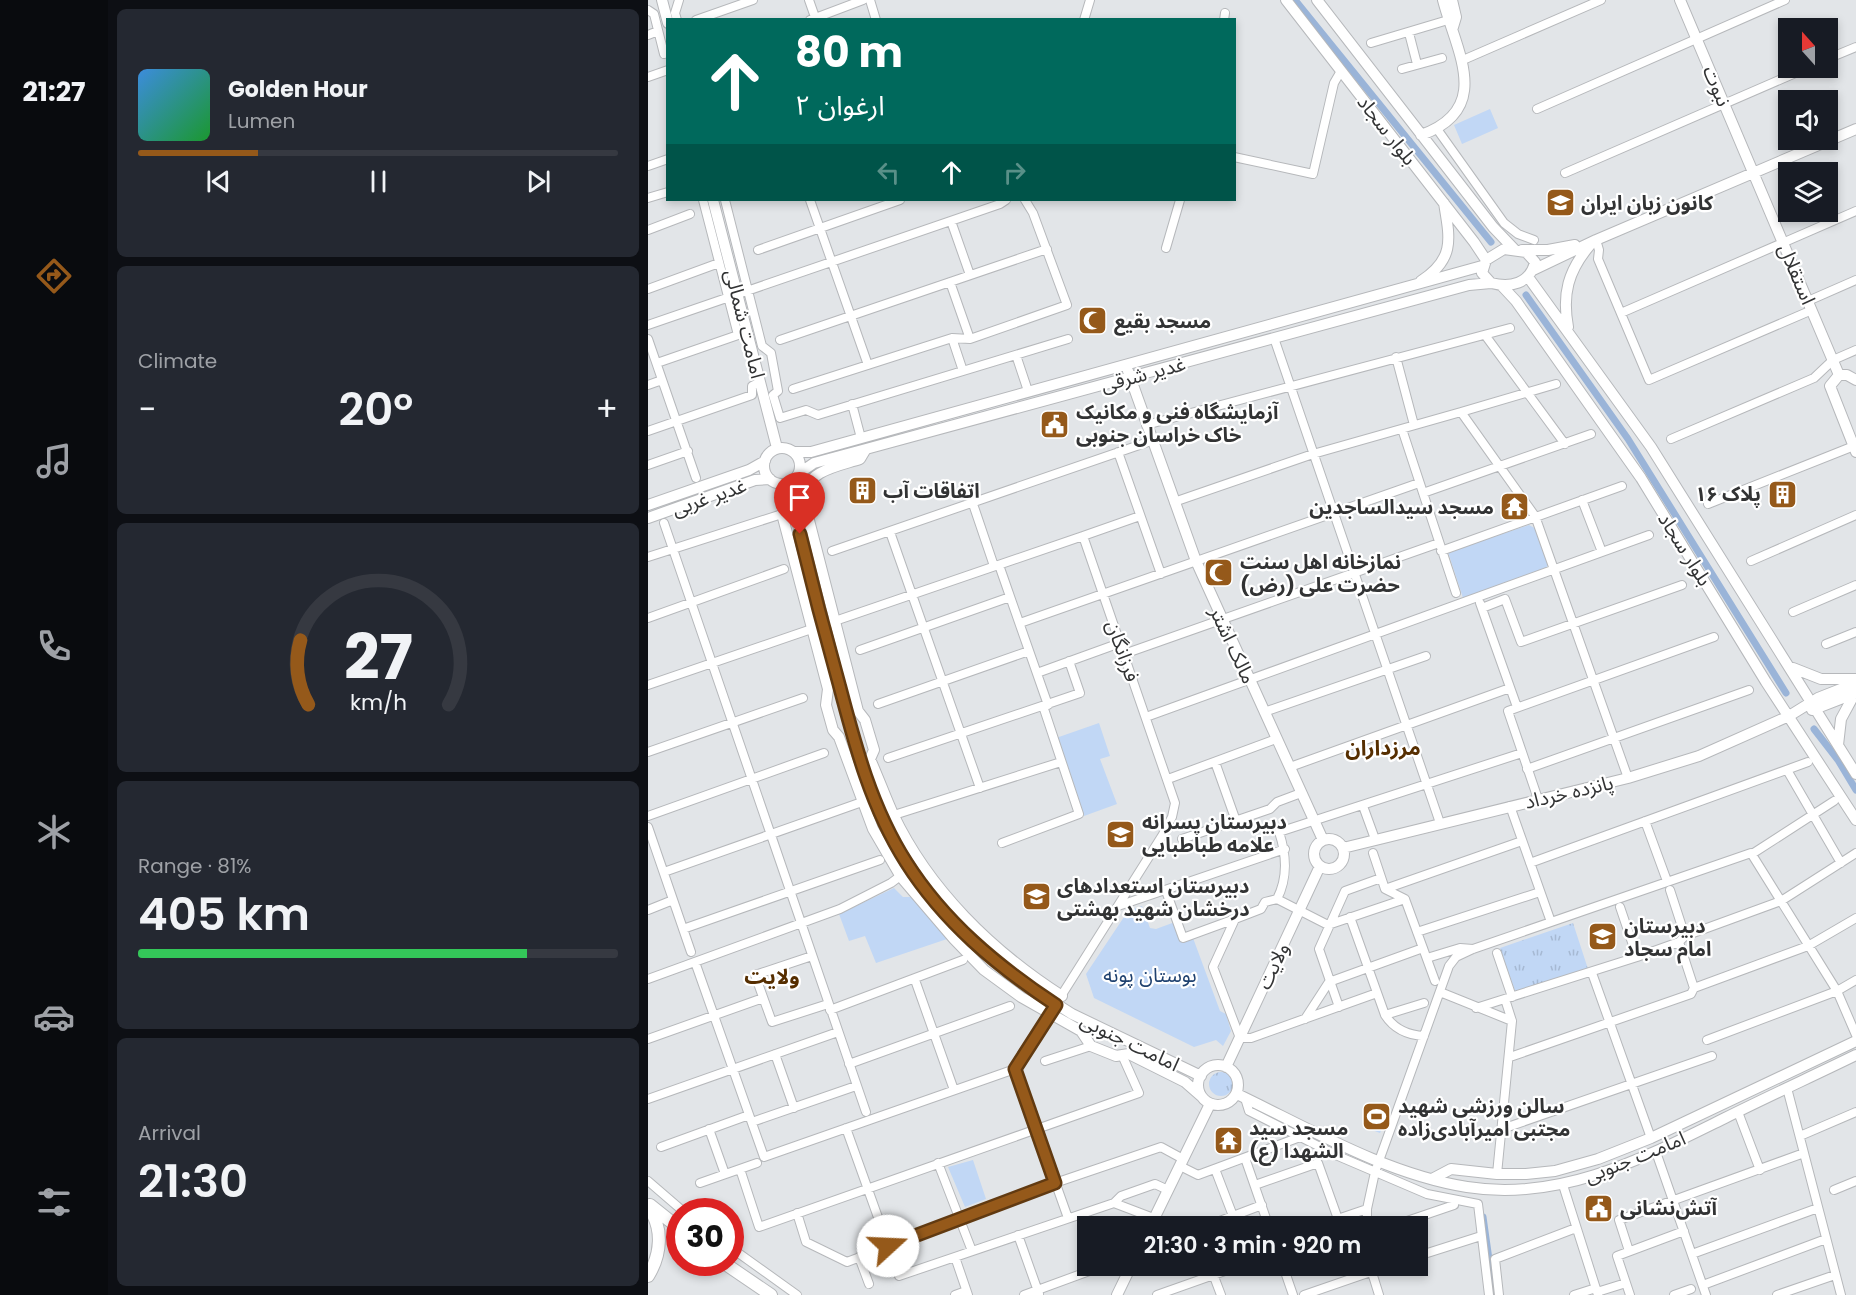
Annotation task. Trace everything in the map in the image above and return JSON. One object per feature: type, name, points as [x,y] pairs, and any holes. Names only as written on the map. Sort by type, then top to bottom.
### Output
[{"type":"main road","points":[[662,0],[667,18]]},
{"type":"main road","name":"بلوار سجاد","points":[[1286,0],[1444,203],[1484,263]]},
{"type":"main road","name":"بلوار سجاد","points":[[1317,0],[1493,226],[1517,249]]},
{"type":"main road","points":[[1421,135],[1437,129],[1448,120],[1461,102],[1465,86],[1464,60],[1443,0]]},
{"type":"main road","points":[[1451,23],[1456,17],[1452,0]]},
{"type":"main road","name":"نبوت","points":[[1680,0],[1754,173]]},
{"type":"main road","points":[[1594,241],[1548,250],[1504,249],[1484,263],[1482,273],[1497,284],[1512,285],[1594,241],[1856,129]]},
{"type":"main road","name":"استقلال","points":[[1754,173],[1839,375]]},
{"type":"main road","name":"امامت شمالی","points":[[714,201],[738,295],[743,333],[757,348],[760,382],[777,448]]},
{"type":"main road","points":[[1411,287],[1437,271],[1446,256],[1449,231],[1444,203]]},
{"type":"main road","points":[[1569,330],[1564,304],[1567,285],[1572,270],[1594,241]]},
{"type":"main road","points":[[1517,249],[1531,256],[1535,262],[1531,274]]},
{"type":"main road","name":"غدیر شرقی","points":[[798,474],[814,463],[864,443],[1028,392],[1411,287],[1484,263]]},
{"type":"main road","name":"بلوار سجاد","points":[[1531,274],[1651,447],[1815,705],[1856,774]]},
{"type":"main road","name":"بلوار سجاد","points":[[1497,284],[1516,301],[1641,478],[1856,820]]},
{"type":"main road","name":"غدیر شرقی","points":[[794,452],[811,452],[864,443],[1130,377],[1469,285],[1497,284]]},
{"type":"main road","name":"مالک اشتر","points":[[1126,365],[1151,441],[1196,561],[1323,840]]},
{"type":"main road","points":[[1855,449],[1830,392],[1832,381],[1839,375],[1847,375],[1856,380]]},
{"type":"main road","points":[[864,443],[860,459],[818,473],[812,479],[804,489],[800,509],[835,622],[858,711],[865,720],[874,750],[870,759],[894,815],[916,854],[948,898],[978,931],[1031,975],[1081,1031],[1090,1046],[1116,1056],[1129,1054],[1185,1082],[1206,1100],[1227,1103],[1241,1096],[1238,1081],[1232,1070],[1213,1066],[1201,1076],[1198,1085],[1206,1100]]},
{"type":"main road","points":[[777,448],[787,448],[794,452],[800,461],[798,474],[787,483],[778,483],[770,479],[765,471],[765,461],[769,453],[777,448]]},
{"type":"main road","name":"غدیر غربی","points":[[648,505],[749,470],[765,461]]},
{"type":"main road","name":"غدیر غربی","points":[[648,518],[755,480],[770,479]]},
{"type":"main road","name":"امامت جنوبی","points":[[787,483],[800,509],[823,626],[853,739],[872,794],[907,864],[972,941],[1017,980],[1056,1005],[1201,1076]]},
{"type":"main road","points":[[800,509],[782,514],[830,694],[826,705],[829,718],[862,802],[887,856],[954,939],[984,970],[1021,997],[1056,1005]]},
{"type":"main road","points":[[1789,665],[1811,677],[1856,681]]},
{"type":"main road","name":"پانزده خرداد","points":[[1343,848],[1628,778],[1699,756],[1815,705],[1856,681]]},
{"type":"main road","points":[[1838,745],[1841,718],[1856,694]]},
{"type":"main road","name":"پانزده خرداد","points":[[1815,705],[1856,694]]},
{"type":"main road","points":[[829,718],[846,712]]},
{"type":"main road","points":[[853,739],[868,734]]},
{"type":"main road","points":[[1323,840],[1336,841],[1343,848],[1343,857],[1338,865],[1329,868],[1320,866],[1315,859],[1314,851],[1323,840]]},
{"type":"main road","points":[[907,864],[916,854]]},
{"type":"main road","name":"ولایت","points":[[1226,1067],[1320,866]]},
{"type":"main road","points":[[1432,1179],[1451,1169],[1497,1174],[1546,1172],[1598,1159],[1651,1138],[1856,1041]]},
{"type":"main road","name":"امامت جنوبی","points":[[1241,1096],[1377,1167],[1468,1187],[1512,1191],[1563,1185],[1603,1174],[1656,1152],[1856,1055]]},
{"type":"main road","points":[[1155,1216],[1181,1162],[1206,1100]]},
{"type":"main road","points":[[1715,1108],[1721,1120]]},
{"type":"main road","points":[[1651,1138],[1656,1152]]},
{"type":"main road","points":[[1546,1172],[1548,1187]]},
{"type":"main road","points":[[648,1205],[666,1218]]},
{"type":"main road","points":[[648,1205],[658,1229],[660,1247],[655,1265],[648,1276]]},
{"type":"main road","points":[[743,1276],[771,1295]]},
{"type":"main road","points":[[1117,1295],[1126,1276]]},
{"type":"street","points":[[676,18],[675,12],[678,0]]},
{"type":"street","points":[[702,18],[752,0]]},
{"type":"street","points":[[809,0],[814,18]]},
{"type":"street","points":[[817,18],[863,0]]},
{"type":"street","points":[[870,0],[875,18]]},
{"type":"street","points":[[1085,18],[1090,0]]},
{"type":"street","points":[[1464,60],[1600,0]]},
{"type":"street","points":[[1537,109],[1781,2]]},
{"type":"street","points":[[648,10],[654,14],[664,54]]},
{"type":"street","points":[[1371,43],[1451,23]]},
{"type":"street","points":[[648,35],[658,31]]},
{"type":"street","points":[[1409,33],[1417,64]]},
{"type":"street","points":[[1838,54],[1856,47]]},
{"type":"street","points":[[1402,69],[1442,58]]},
{"type":"street","points":[[648,77],[666,71]]},
{"type":"street","points":[[1236,157],[1313,174],[1334,82],[1341,71]]},
{"type":"street","points":[[1565,173],[1781,78]]},
{"type":"street","points":[[1437,129],[1504,223],[1518,234],[1534,240]]},
{"type":"street","points":[[648,166],[666,160]]},
{"type":"street","points":[[648,198],[664,193]]},
{"type":"street","points":[[703,201],[719,263],[738,295],[757,348],[771,353],[778,391],[773,395],[780,418],[806,410],[818,415],[1068,339]]},
{"type":"street","points":[[725,201],[738,295]]},
{"type":"street","points":[[810,201],[868,364]]},
{"type":"street","points":[[758,250],[897,201]]},
{"type":"street","points":[[648,325],[832,263],[1004,201]]},
{"type":"street","points":[[793,389],[952,338],[970,339],[1067,305],[1047,249],[1025,201]]},
{"type":"street","points":[[1166,248],[1180,201]]},
{"type":"street","points":[[1620,313],[1856,211]]},
{"type":"street","points":[[650,229],[690,214]]},
{"type":"street","points":[[951,221],[970,276]]},
{"type":"street","points":[[1594,241],[1599,250],[1598,259],[1649,380],[1725,348],[1810,306],[1856,280]]},
{"type":"street","points":[[780,340],[1047,249]]},
{"type":"street","points":[[648,289],[719,263]]},
{"type":"street","points":[[950,282],[970,339]]},
{"type":"street","points":[[1146,425],[1510,328]]},
{"type":"street","points":[[657,363],[743,333]]},
{"type":"street","points":[[1485,335],[1565,444]]},
{"type":"street","points":[[952,338],[963,371]]},
{"type":"street","points":[[1274,338],[1440,823]]},
{"type":"street","points":[[648,339],[696,478]]},
{"type":"street","points":[[1671,439],[1814,378],[1833,360],[1856,350]]},
{"type":"street","points":[[1016,355],[1028,392]]},
{"type":"street","points":[[1396,357],[1414,425]]},
{"type":"street","points":[[648,385],[662,380]]},
{"type":"street","points":[[648,431],[752,395],[752,386],[760,382]]},
{"type":"street","points":[[1174,502],[1312,454],[1556,384]]},
{"type":"street","points":[[852,404],[864,443]]},
{"type":"street","points":[[1461,412],[1502,466],[1535,516],[1628,778]]},
{"type":"street","points":[[1402,429],[1456,593]]},
{"type":"street","points":[[1423,493],[1591,434]]},
{"type":"street","points":[[832,551],[1151,441]]},
{"type":"street","points":[[1708,504],[1855,449]]},
{"type":"street","points":[[648,465],[688,451]]},
{"type":"street","points":[[1118,452],[1161,574]]},
{"type":"street","points":[[1020,623],[1419,483]]},
{"type":"street","points":[[1124,654],[1354,573],[1440,547],[1622,486]]},
{"type":"street","points":[[1582,500],[1602,552]]},
{"type":"street","points":[[973,504],[1037,672],[1061,762],[1079,814],[1002,843]]},
{"type":"street","points":[[648,557],[782,514]]},
{"type":"street","points":[[1750,561],[1856,515]]},
{"type":"street","points":[[648,685],[913,596],[1140,516]]},
{"type":"street","points":[[664,523],[866,1112]]},
{"type":"street","points":[[890,532],[980,788]]},
{"type":"street","points":[[1146,717],[1556,571],[1649,535]]},
{"type":"street","name":"فرزانگان","points":[[1015,1069],[1172,817],[1175,803],[1083,536]]},
{"type":"street","points":[[648,618],[784,569]]},
{"type":"street","points":[[1482,608],[1505,599],[1521,642],[1682,585]]},
{"type":"street","points":[[1793,612],[1853,586]]},
{"type":"street","points":[[860,650],[1010,597]]},
{"type":"street","points":[[1479,598],[1510,688],[1512,709],[1522,753],[1538,799]]},
{"type":"street","points":[[1826,644],[1856,632]]},
{"type":"street","points":[[1512,709],[1714,637]]},
{"type":"street","points":[[1037,672],[1120,643]]},
{"type":"street","points":[[878,704],[1029,651]]},
{"type":"street","points":[[1264,712],[1426,656]]},
{"type":"street","points":[[888,758],[1080,693],[1069,661]]},
{"type":"street","points":[[1290,767],[1510,688]]},
{"type":"street","points":[[1527,769],[1615,740],[1749,690]]},
{"type":"street","points":[[648,752],[803,698]]},
{"type":"street","points":[[1168,779],[1276,739]]},
{"type":"street","points":[[648,816],[824,753]]},
{"type":"street","points":[[1166,891],[1183,938],[1261,909],[1265,902],[1277,898],[1283,887],[1285,849],[1279,832],[1313,819],[1427,786],[1522,753]]},
{"type":"street","points":[[894,815],[1061,762]]},
{"type":"street","points":[[1215,762],[1236,821]]},
{"type":"street","points":[[1530,863],[1808,762]]},
{"type":"street","points":[[1787,770],[1840,863]]},
{"type":"street","points":[[1182,839],[1270,809],[1276,802],[1301,793]]},
{"type":"street","points":[[1367,1216],[1377,1167],[1449,966],[1456,957],[1667,881],[1752,854],[1834,801]]},
{"type":"street","points":[[664,872],[862,802]]},
{"type":"street","points":[[1363,806],[1375,839]]},
{"type":"street","points":[[1509,806],[1551,922]]},
{"type":"street","points":[[1645,821],[1667,881]]},
{"type":"street","points":[[648,826],[651,848],[664,872],[691,952]]},
{"type":"street","points":[[1385,889],[1522,841]]},
{"type":"street","points":[[1117,906],[1285,849]]},
{"type":"street","points":[[1476,1008],[1592,973],[1781,901],[1856,852]]},
{"type":"street","points":[[1372,853],[1385,889],[1405,899],[1435,981]]},
{"type":"street","points":[[1752,854],[1836,991],[1856,1035]]},
{"type":"street","points":[[683,929],[792,893],[880,860]]},
{"type":"street","points":[[648,979],[802,924],[850,904],[902,877],[907,864]]},
{"type":"street","points":[[1339,1007],[1319,949],[1345,891],[1381,878]]},
{"type":"street","points":[[1670,890],[1693,991]]},
{"type":"street","points":[[1417,932],[1540,892]]},
{"type":"street","points":[[1277,898],[1328,925],[1405,899]]},
{"type":"street","points":[[648,910],[673,900]]},
{"type":"street","points":[[1620,908],[1637,957]]},
{"type":"street","points":[[1350,917],[1385,1015],[1390,1023],[1402,1031],[1424,1036]]},
{"type":"street","points":[[1235,919],[1213,968],[1239,1038],[1251,1038],[1377,993]]},
{"type":"street","points":[[1510,1057],[1610,1024],[1808,946],[1852,920]]},
{"type":"street","points":[[1305,1019],[1329,982],[1423,948]]},
{"type":"street","points":[[1427,958],[1460,948],[1473,949]]},
{"type":"street","points":[[1497,953],[1512,1021],[1497,1174]]},
{"type":"street","points":[[812,956],[755,975],[772,1022],[915,980],[963,960]]},
{"type":"street","points":[[695,962],[764,1158],[1015,1069],[1068,1218]]},
{"type":"street","points":[[1592,973],[1651,1138]]},
{"type":"street","points":[[915,980],[954,1090]]},
{"type":"street","points":[[1707,1040],[1836,991],[1856,980]]},
{"type":"street","points":[[1440,992],[1512,1021]]},
{"type":"street","points":[[648,1039],[763,998]]},
{"type":"street","points":[[1385,1015],[1424,1003]]},
{"type":"street","points":[[849,1064],[1010,1006]]},
{"type":"street","points":[[648,1099],[838,1032]]},
{"type":"street","points":[[1045,1061],[1090,1046]]},
{"type":"street","points":[[775,1054],[794,1108]]},
{"type":"street","points":[[740,1170],[759,1227],[1139,1093],[1122,1055]]},
{"type":"street","points":[[1502,1129],[1712,1056]]},
{"type":"street","points":[[661,1147],[710,1130],[794,1108],[856,1086]]},
{"type":"street","points":[[1787,1088],[1841,1295]]},
{"type":"street","points":[[1241,1096],[1249,1111],[1300,1137],[1377,1167],[1427,1194],[1478,1204],[1489,1295]]},
{"type":"street","points":[[1738,1112],[1760,1170]]},
{"type":"street","points":[[1800,1136],[1856,1112]]},
{"type":"street","points":[[846,1128],[899,1276],[1114,1203],[1121,1196],[1155,1184],[1168,1190]]},
{"type":"street","points":[[710,1130],[725,1174]]},
{"type":"street","points":[[797,1213],[806,1242],[847,1262],[1055,1183],[1161,1147],[1198,1175],[1300,1137]]},
{"type":"street","points":[[1656,1152],[1706,1295]]},
{"type":"street","points":[[1629,1251],[1619,1220],[1804,1153]]},
{"type":"street","points":[[1245,1158],[1266,1216]]},
{"type":"street","points":[[700,1183],[757,1163]]},
{"type":"street","points":[[938,1163],[972,1251]]},
{"type":"street","points":[[1255,1185],[1318,1163],[1337,1216]]},
{"type":"street","points":[[1215,1169],[1233,1216],[1262,1205]]},
{"type":"street","points":[[648,1181],[668,1198]]},
{"type":"street","points":[[1834,1190],[1856,1181]]},
{"type":"street","points":[[1563,1185],[1597,1292]]},
{"type":"street","points":[[1420,1216],[1454,1205],[1453,1200]]},
{"type":"street","points":[[1114,1203],[1140,1216]]},
{"type":"street","points":[[1692,1254],[1818,1208]]},
{"type":"street","points":[[1347,1216],[1367,1209]]},
{"type":"street","points":[[1499,1295],[1495,1259],[1576,1228]]},
{"type":"street","points":[[1630,1295],[1617,1256],[1684,1231]]},
{"type":"street","points":[[1018,1235],[1039,1293]]},
{"type":"street","points":[[1428,1253],[1481,1236]]},
{"type":"street","points":[[1703,1285],[1826,1239]]},
{"type":"street","points":[[744,1257],[797,1295]]},
{"type":"street","points":[[859,1257],[868,1284]]},
{"type":"street","points":[[955,1257],[967,1293],[955,1295]]},
{"type":"street","points":[[1777,1295],[1835,1275]]},
{"type":"street","points":[[1024,1295],[1039,1293],[1079,1276]]},
{"type":"street","points":[[1157,1295],[1200,1276]]},
{"type":"street","points":[[1214,1276],[1221,1295]]},
{"type":"street","points":[[1286,1276],[1293,1295]]},
{"type":"street","points":[[1304,1295],[1353,1276]]},
{"type":"street","points":[[1373,1276],[1379,1295]]},
{"type":"street","points":[[1574,1295],[1597,1292],[1626,1283]]},
{"type":"street","points":[[1674,1295],[1691,1289]]},
{"type":"green space","points":[[1490,109],[1498,128],[1462,144],[1454,125]]},
{"type":"green space","points":[[1529,525],[1538,530],[1549,563],[1545,570],[1463,598],[1448,552]]},
{"type":"green space","points":[[1099,723],[1110,756],[1100,759],[1117,804],[1084,816],[1056,738]]},
{"type":"green space","points":[[894,888],[903,897],[915,897],[950,938],[876,963],[865,936],[849,941],[839,914]]},
{"type":"green space","name":"بوستان پونه","points":[[1142,906],[1150,928],[1156,929],[1175,922],[1182,942],[1193,938],[1220,1011],[1226,1014],[1231,1031],[1223,1046],[1216,1040],[1194,1047],[1094,998],[1086,974],[1128,911]]},
{"type":"green space","points":[[1573,923],[1588,969],[1516,994],[1500,948]]},
{"type":"green space","points":[[1221,1072],[1230,1075],[1233,1084],[1230,1093],[1221,1096],[1212,1093],[1209,1084],[1212,1075]]},
{"type":"green space","name":"سالن ورزشی شهید مجتبی امیرآبادی‌زاده","points":[[1373,1102],[1390,1107],[1380,1133],[1364,1127]]},
{"type":"green space","points":[[973,1160],[986,1199],[965,1207],[948,1167]]},
{"type":"waterway","points":[[1295,0],[1491,242]]},
{"type":"waterway","points":[[1526,295],[1628,439],[1786,693]]},
{"type":"waterway","points":[[1814,729],[1838,760],[1856,790]]},
{"type":"waterway","points":[[1483,1217],[1494,1295]]},
{"type":"place","name":"کانون زبان ایران","points":[[1560,203]]},
{"type":"place","name":"مسجد بقیع","points":[[1093,321]]},
{"type":"place","name":"آزمایشگاه فنی و مکانیک خاک خراسان جنوبی","points":[[1055,424]]},
{"type":"place","name":"اتفاقات آب","points":[[862,491]]},
{"type":"place","name":"پلاک ۱۶","points":[[1782,494]]},
{"type":"place","name":"مسجد سیدالساجدین","points":[[1515,507]]},
{"type":"place","name":"نمازخانه اهل سنت حضرت علی (رض)","points":[[1219,573]]},
{"type":"place","name":"دبیرستان پسرانه علامه طباطبایی","points":[[1121,834]]},
{"type":"place","name":"دبیرستان استعدادهای درخشان شهید بهشتی","points":[[1036,897]]},
{"type":"place","name":"دبیرستان امام سجاد","points":[[1603,937]]},
{"type":"place","name":"سالن ورزشی شهید مجتبی امیرآبادی‌زاده","points":[[1377,1117]]},
{"type":"place","name":"مسجد سید الشهدا (ع)","points":[[1228,1140]]},
{"type":"place","name":"آتش‌نشانی","points":[[1599,1208]]},
{"type":"district","name":"مرزداران","points":[[1383,747]]},
{"type":"district","name":"ولایت","points":[[772,976]]},
{"type":"route","points":[[800,534],[853,739],[872,794],[897,846],[910,868],[964,934],[1017,980],[1056,1005],[1015,1069],[1055,1183],[888,1246]]}]
